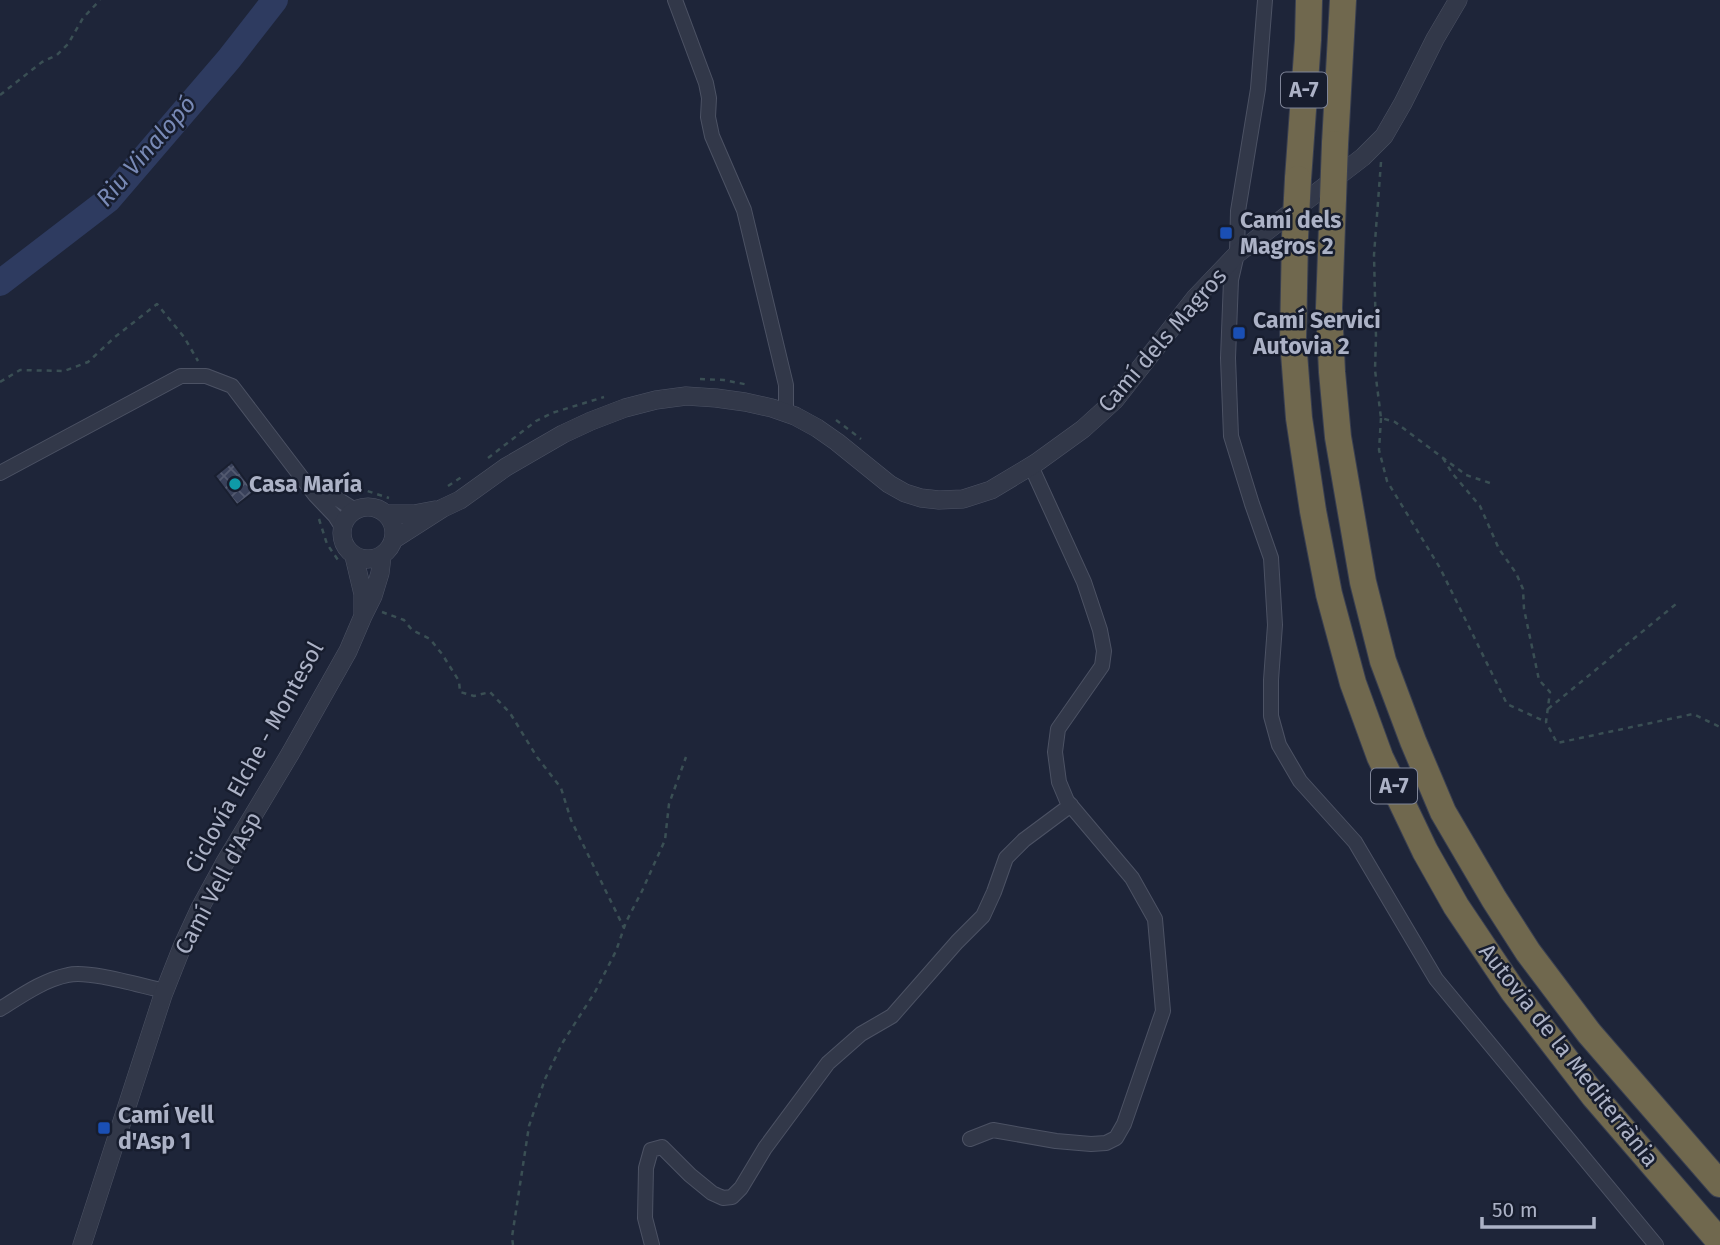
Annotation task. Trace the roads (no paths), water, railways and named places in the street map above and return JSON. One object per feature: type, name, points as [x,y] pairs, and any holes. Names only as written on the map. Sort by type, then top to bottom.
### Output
[{"type":"highway","name":"Autovia de la Mediterrània","points":[[1309,0],[1295,237],[1293,340],[1299,418],[1313,511],[1329,594],[1353,682],[1380,757],[1456,906],[1513,991],[1594,1096],[1720,1242]]},
{"type":"highway","name":"Autovia de la Mediterrània","points":[[1343,0],[1329,308],[1332,372],[1338,438],[1363,582],[1382,661],[1443,812],[1528,952],[1589,1033],[1720,1184]]},
{"type":"street","points":[[675,0],[706,83],[712,136],[744,210],[786,385],[786,413]]},
{"type":"street","points":[[1265,0],[1258,89],[1238,211],[1229,336],[1231,436],[1271,558],[1275,625],[1271,716],[1279,746],[1300,781],[1355,842],[1436,979],[1656,1245]]},
{"type":"street","name":"Camí dels Magros","points":[[393,540],[545,444],[592,421],[635,406],[686,396],[745,401],[786,413],[817,428],[889,484],[921,498],[963,499],[990,491],[1083,429],[1115,400],[1195,298],[1237,254],[1363,157],[1384,136],[1434,39],[1458,0]]},
{"type":"street","points":[[0,473],[181,376],[206,376],[232,386],[303,477],[326,498],[342,527]]},
{"type":"street","points":[[970,1139],[993,1130],[1091,1144],[1106,1143],[1116,1138],[1124,1124],[1163,1011],[1155,919],[1132,877],[1067,801],[1059,782],[1055,752],[1058,729],[1102,666],[1104,651],[1084,582],[1031,466]]},
{"type":"street","points":[[326,498],[355,509]]},
{"type":"street","points":[[369,506],[382,510],[390,507],[390,518],[394,527],[391,547],[382,556],[374,559],[349,562],[341,537],[346,517],[355,509],[369,506]]},
{"type":"street","name":"Camí dels Magros","points":[[390,507],[414,514],[443,508]]},
{"type":"street","name":"Camí Vell d'Asp","points":[[82,1245],[165,991],[182,947],[200,908],[348,651],[373,596],[382,556]]},
{"type":"street","name":"Camí Vell d'Asp","points":[[349,562],[363,594],[365,612]]},
{"type":"street","points":[[652,1245],[645,1218],[646,1168],[651,1150],[662,1147],[712,1193],[723,1198],[732,1197],[828,1063],[861,1034],[892,1016],[983,916],[1006,858],[1024,840],[1071,805]]},
{"type":"street","points":[[0,1009],[40,985],[69,974],[86,974],[165,991]]},
{"type":"waterway","name":"Riu Vinalopó","points":[[0,283],[108,200],[229,59],[275,0]]},
{"type":"place","name":"Camí dels Magros 2","points":[[1226,233]]},
{"type":"place","name":"Camí Servici Autovia 2","points":[[1239,333]]},
{"type":"place","name":"Casa María","points":[[235,484]]},
{"type":"place","name":"Camí Vell d'Asp 1","points":[[104,1128]]}]
